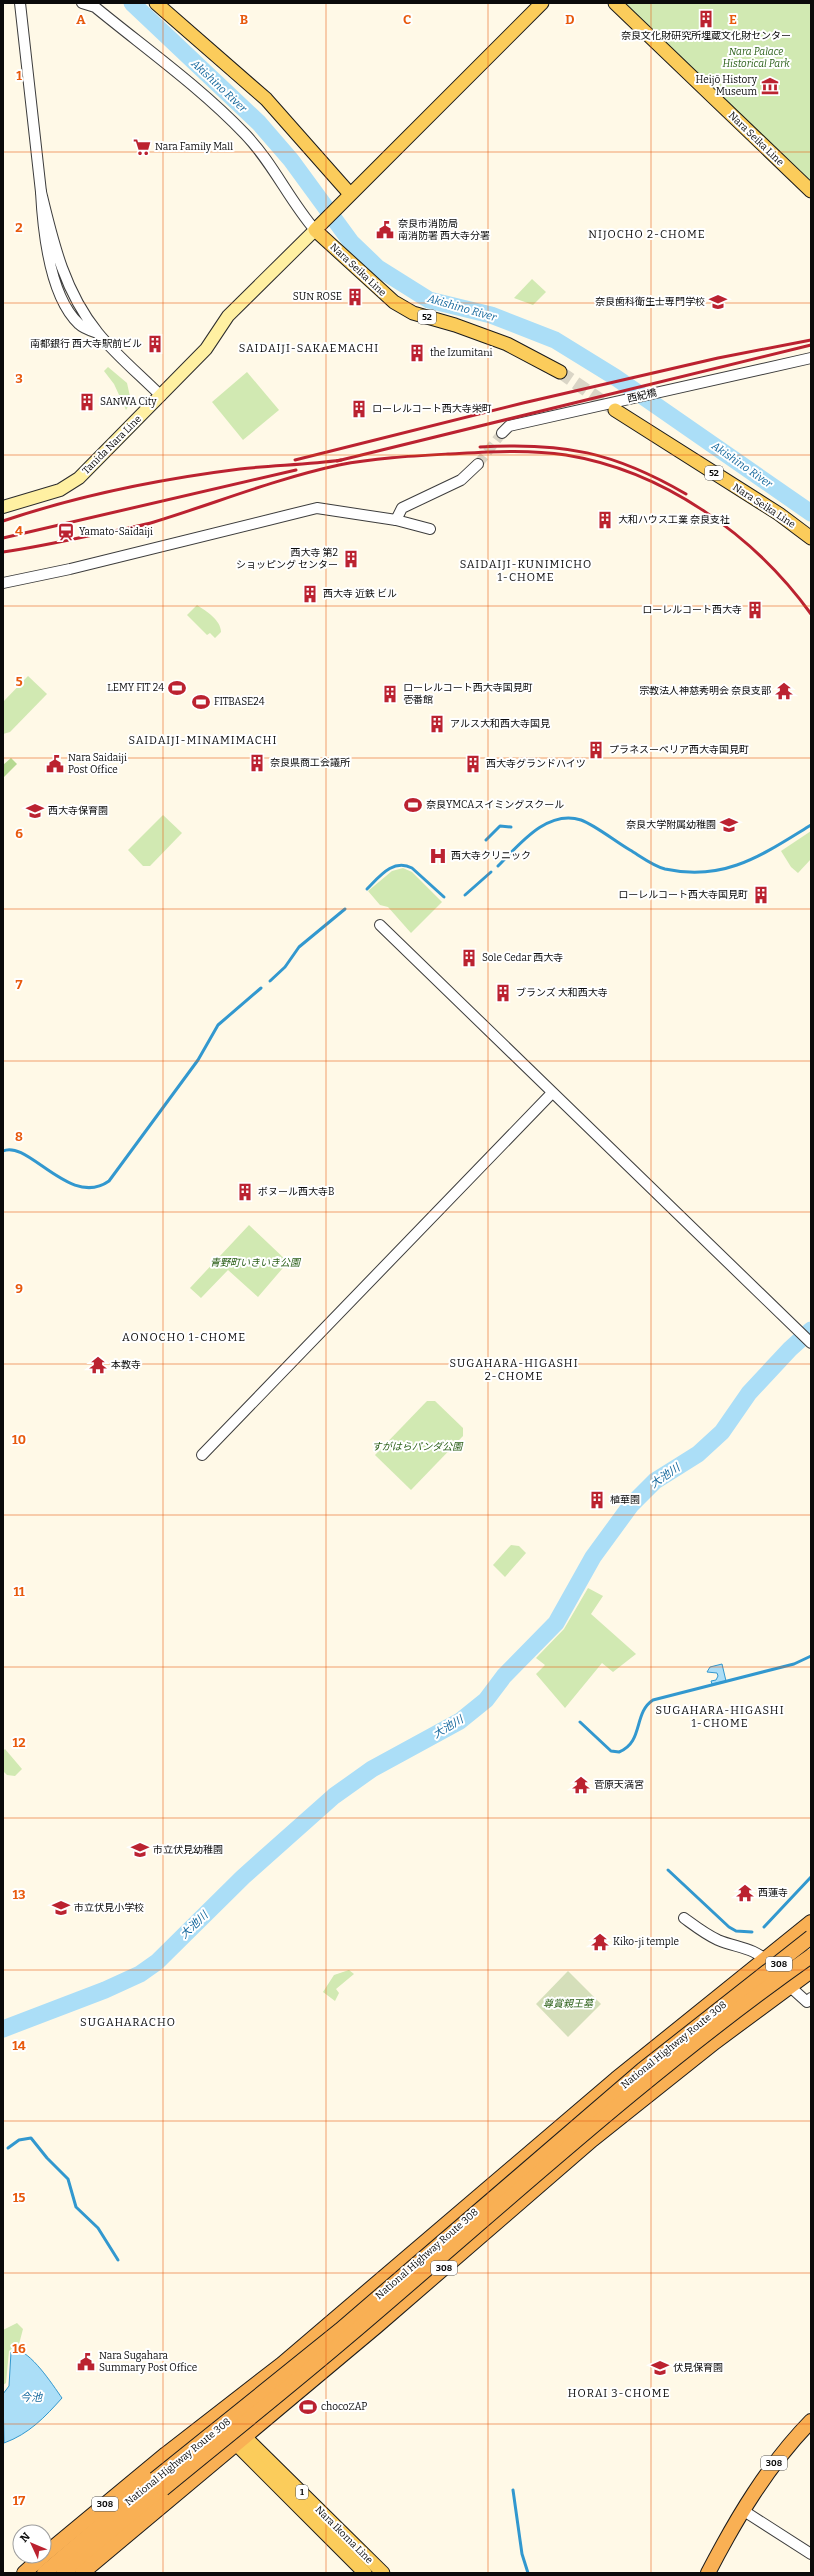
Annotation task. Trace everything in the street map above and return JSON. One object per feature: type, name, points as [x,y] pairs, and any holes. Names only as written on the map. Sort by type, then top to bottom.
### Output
[{"type":"highway","name":"National Highway Route 308","points":[[52,2548],[216,2415],[282,2364],[634,2064],[764,1958],[811,1922]]},
{"type":"highway","name":"National Highway Route 308","points":[[63,2573],[159,2484],[642,2070],[811,1937]]},
{"type":"highway","name":"308","points":[[747,1988],[811,1941]]},
{"type":"highway","name":"National Highway Route 308","points":[[44,2573],[348,2338],[654,2074],[737,2009],[811,1956]]},
{"type":"highway","name":"308","points":[[82,2573],[240,2439],[377,2326],[592,2140],[715,2042],[811,1971]]},
{"type":"highway","name":"308","points":[[708,2573],[744,2511],[776,2461],[811,2421]]},
{"type":"highway","name":"National Highway Route 308","points":[[24,2573],[34,2564]]},
{"type":"main road","points":[[156,3],[266,99],[346,198]]},
{"type":"main road","points":[[317,227],[542,3]]},
{"type":"main road","name":"Nara Seika Line","points":[[615,3],[811,191]]},
{"type":"main road","name":"Nara Seika Line","points":[[317,227],[394,302],[413,313],[455,324],[507,344],[560,372]]},
{"type":"main road","name":"Tanida Nara Line","points":[[3,507],[60,490],[79,478],[206,349],[228,316],[317,227]]},
{"type":"main road","name":"Nara Seika Line","points":[[618,406],[779,514],[811,538]]},
{"type":"main road","name":"Nara Ikoma Line","points":[[216,2415],[383,2573]]},
{"type":"main road","name":"Nara Ikoma Line","points":[[240,2439],[365,2573]]},
{"type":"street","points":[[20,3],[41,192],[43,232],[56,282],[77,322],[98,333],[161,396]]},
{"type":"street","points":[[82,3],[95,7],[202,95],[246,134],[264,157],[300,213],[317,227]]},
{"type":"street","name":"西紀橋","points":[[502,433],[509,426],[618,406],[664,391],[811,358]]},
{"type":"street","points":[[396,520],[402,508],[461,480],[478,464]]},
{"type":"street","points":[[3,583],[70,569],[317,508],[396,520],[430,529]]},
{"type":"street","points":[[380,925],[810,1341]]},
{"type":"street","points":[[202,1455],[552,1093]]},
{"type":"street","points":[[684,1918],[703,1933],[720,1941],[744,1946],[764,1958],[790,1987],[807,2002],[811,1998]]},
{"type":"street","points":[[744,2511],[811,2554]]},
{"type":"green space","name":"Nara Palace Historical Park","points":[[621,3],[811,3],[811,186]]},
{"type":"green space","points":[[532,279],[546,292],[533,305],[514,298]]},
{"type":"green space","points":[[108,367],[127,383],[131,401],[126,410],[114,384],[104,371]]},
{"type":"green space","points":[[247,372],[279,410],[243,440],[212,402]]},
{"type":"green space","points":[[197,605],[212,616],[219,624],[221,632],[215,638],[210,633],[207,635],[187,615]]},
{"type":"green space","points":[[28,676],[47,694],[10,732],[3,734],[3,702]]},
{"type":"green space","points":[[11,758],[17,764],[3,778],[3,765]]},
{"type":"green space","points":[[163,815],[182,833],[150,866],[143,866],[128,850]]},
{"type":"green space","points":[[811,831],[811,859],[798,873],[791,867],[781,851]]},
{"type":"green space","points":[[403,868],[412,872],[442,902],[411,933],[388,907],[380,905],[368,891],[392,871]]},
{"type":"green space","name":"青野町いきいき公園","points":[[249,1225],[288,1262],[258,1297],[228,1270],[201,1298],[190,1288]]},
{"type":"green space","name":"すがはらパンダ公園","points":[[427,1401],[435,1401],[463,1428],[463,1436],[411,1490],[375,1455]]},
{"type":"green space","points":[[511,1545],[519,1546],[526,1553],[505,1577],[493,1565]]},
{"type":"green space","points":[[588,1588],[603,1596],[591,1614],[636,1654],[613,1672],[602,1663],[565,1708],[536,1674],[545,1665],[536,1658],[564,1629]]},
{"type":"green space","points":[[5,1749],[22,1769],[15,1776],[7,1775],[3,1771],[3,1751]]},
{"type":"green space","points":[[349,1970],[354,1974],[336,1989],[339,1993],[335,2001],[323,1992],[334,1975]]},
{"type":"green space","name":"尊賞親王墓","points":[[568,1971],[601,2004],[568,2037],[536,2004]]},
{"type":"green space","points":[[17,2323],[23,2329],[18,2348],[14,2347],[9,2351],[6,2383],[3,2385],[3,2330]]},
{"type":"water","points":[[722,1664],[726,1681],[712,1684],[711,1681],[716,1680],[718,1676],[717,1673],[707,1672],[710,1667]]},
{"type":"water","name":"今池","points":[[14,2349],[21,2351],[41,2369],[62,2398],[29,2430],[4,2443],[3,2394],[9,2386],[11,2352]]},
{"type":"waterway","name":"Akishino River","points":[[132,3],[259,123],[291,160],[351,242],[378,268],[429,300],[491,315],[555,340],[615,377],[811,513]]},
{"type":"waterway","points":[[498,866],[525,839],[545,824],[569,818],[581,820],[593,826],[656,866],[686,872],[706,872],[725,869],[742,863],[759,856],[811,825]]},
{"type":"waterway","points":[[486,840],[500,826],[511,827]]},
{"type":"waterway","points":[[367,889],[387,870],[399,865],[412,868],[444,897]]},
{"type":"waterway","points":[[465,895],[491,872]]},
{"type":"waterway","points":[[270,981],[285,967],[299,947],[345,909]]},
{"type":"waterway","points":[[3,1151],[13,1150],[25,1155],[65,1181],[80,1186],[94,1187],[109,1181],[198,1060],[218,1025],[261,988]]},
{"type":"waterway","name":"大池川","points":[[3,2029],[105,1990],[140,1974],[157,1962],[243,1877],[334,1796],[372,1769],[460,1721],[486,1700],[504,1676],[556,1623],[593,1557],[631,1505],[655,1481],[698,1454],[722,1432],[749,1393],[790,1349],[811,1330]]},
{"type":"waterway","points":[[580,1722],[611,1751],[619,1752],[627,1747],[632,1741],[643,1712],[653,1700],[794,1664],[811,1656]]},
{"type":"waterway","points":[[668,1870],[729,1927],[736,1931],[752,1932]]},
{"type":"waterway","points":[[764,1927],[811,1877]]},
{"type":"waterway","points":[[8,2148],[19,2140],[31,2138],[47,2158],[68,2179],[76,2207],[98,2228],[118,2260]]},
{"type":"waterway","points":[[513,2490],[522,2554],[528,2573]]},
{"type":"tunnel","points":[[560,372],[615,410]]},
{"type":"tunnel","points":[[478,464],[502,433]]},
{"type":"railway","points":[[295,460],[523,403],[718,358],[811,340]]},
{"type":"railway","points":[[337,461],[811,345]]},
{"type":"railway","points":[[480,447],[537,446],[587,453],[611,459],[635,468],[686,494]]},
{"type":"railway","points":[[3,552],[148,524],[269,484],[339,465],[393,458],[477,452],[551,453],[602,463],[638,475],[672,492],[704,511],[734,533],[762,558],[788,585],[811,614]]},
{"type":"railway","points":[[3,521],[61,503],[150,483],[240,469],[341,460]]},
{"type":"railway","points":[[3,538],[296,470]]},
{"type":"place","name":"奈良文化財研究所埋蔵文化財センター","points":[[706,19]]},
{"type":"place","name":"Heijō History Museum","points":[[770,86]]},
{"type":"place","name":"Nara Family Mall","points":[[142,147]]},
{"type":"place","name":"奈良市消防局 南消防署 西大寺分署","points":[[385,230]]},
{"type":"place","name":"SUN ROSE","points":[[355,297]]},
{"type":"place","name":"奈良歯科衛生士専門学校","points":[[718,302]]},
{"type":"place","name":"南都銀行 西大寺駅前ビル","points":[[155,344]]},
{"type":"place","name":"the Izumitani","points":[[417,353]]},
{"type":"place","name":"SANWA City","points":[[87,402]]},
{"type":"place","name":"ローレルコート西大寺栄町","points":[[359,409]]},
{"type":"place","name":"大和ハウス工業 奈良支社","points":[[605,520]]},
{"type":"place","name":"Yamato-Saidaiji","points":[[66,532]]},
{"type":"place","name":"西大寺 第2 ショッピング センター","points":[[351,559]]},
{"type":"place","name":"西大寺 近鉄 ビル","points":[[310,594]]},
{"type":"place","name":"ローレルコート西大寺","points":[[755,610]]},
{"type":"place","name":"LEMY FIT 24","points":[[177,688]]},
{"type":"place","name":"宗教法人神慈秀明会 奈良支部","points":[[784,691]]},
{"type":"place","name":"ローレルコート西大寺国見町 壱番館","points":[[390,694]]},
{"type":"place","name":"FITBASE24","points":[[201,702]]},
{"type":"place","name":"アルス大和西大寺国見","points":[[437,724]]},
{"type":"place","name":"プラネスーペリア西大寺国見町","points":[[596,750]]},
{"type":"place","name":"奈良県商工会議所","points":[[257,763]]},
{"type":"place","name":"Nara Saidaiji Post Office","points":[[55,764]]},
{"type":"place","name":"西大寺グランドハイツ","points":[[473,764]]},
{"type":"place","name":"奈良YMCAスイミングスクール","points":[[413,805]]},
{"type":"place","name":"西大寺保育園","points":[[35,811]]},
{"type":"place","name":"奈良大学附属幼稚園","points":[[729,825]]},
{"type":"place","name":"西大寺クリニック","points":[[438,856]]},
{"type":"place","name":"ローレルコート西大寺国見町","points":[[761,895]]},
{"type":"place","name":"Sole Cedar 西大寺","points":[[469,958]]},
{"type":"place","name":"ブランズ 大和西大寺","points":[[503,993]]},
{"type":"place","name":"ボヌール西大寺B","points":[[245,1192]]},
{"type":"place","name":"本教寺","points":[[98,1365]]},
{"type":"place","name":"植華園","points":[[597,1500]]},
{"type":"place","name":"菅原天満宮","points":[[581,1785]]},
{"type":"place","name":"市立伏見幼稚園","points":[[140,1850]]},
{"type":"place","name":"西蓮寺","points":[[745,1893]]},
{"type":"place","name":"市立伏見小学校","points":[[61,1908]]},
{"type":"place","name":"Kiko-ji temple","points":[[600,1942]]},
{"type":"place","name":"Nara Sugahara Summary Post Office","points":[[86,2362]]},
{"type":"place","name":"伏見保育園","points":[[660,2368]]},
{"type":"place","name":"chocoZAP","points":[[308,2407]]},
{"type":"district","name":"NIJOCHO 2-CHOME","points":[[647,234]]},
{"type":"district","name":"SAIDAIJI-SAKAEMACHI","points":[[309,348]]},
{"type":"district","name":"SAIDAIJI-KUNIMICHO 1-CHOME","points":[[526,570]]},
{"type":"district","name":"SAIDAIJI-MINAMIMACHI","points":[[203,740]]},
{"type":"district","name":"AONOCHO 1-CHOME","points":[[184,1337]]},
{"type":"district","name":"SUGAHARA-HIGASHI 2-CHOME","points":[[514,1369]]},
{"type":"district","name":"SUGAHARA-HIGASHI 1-CHOME","points":[[720,1716]]},
{"type":"district","name":"SUGAHARACHO","points":[[128,2022]]},
{"type":"district","name":"HORAI 3-CHOME","points":[[619,2393]]}]
